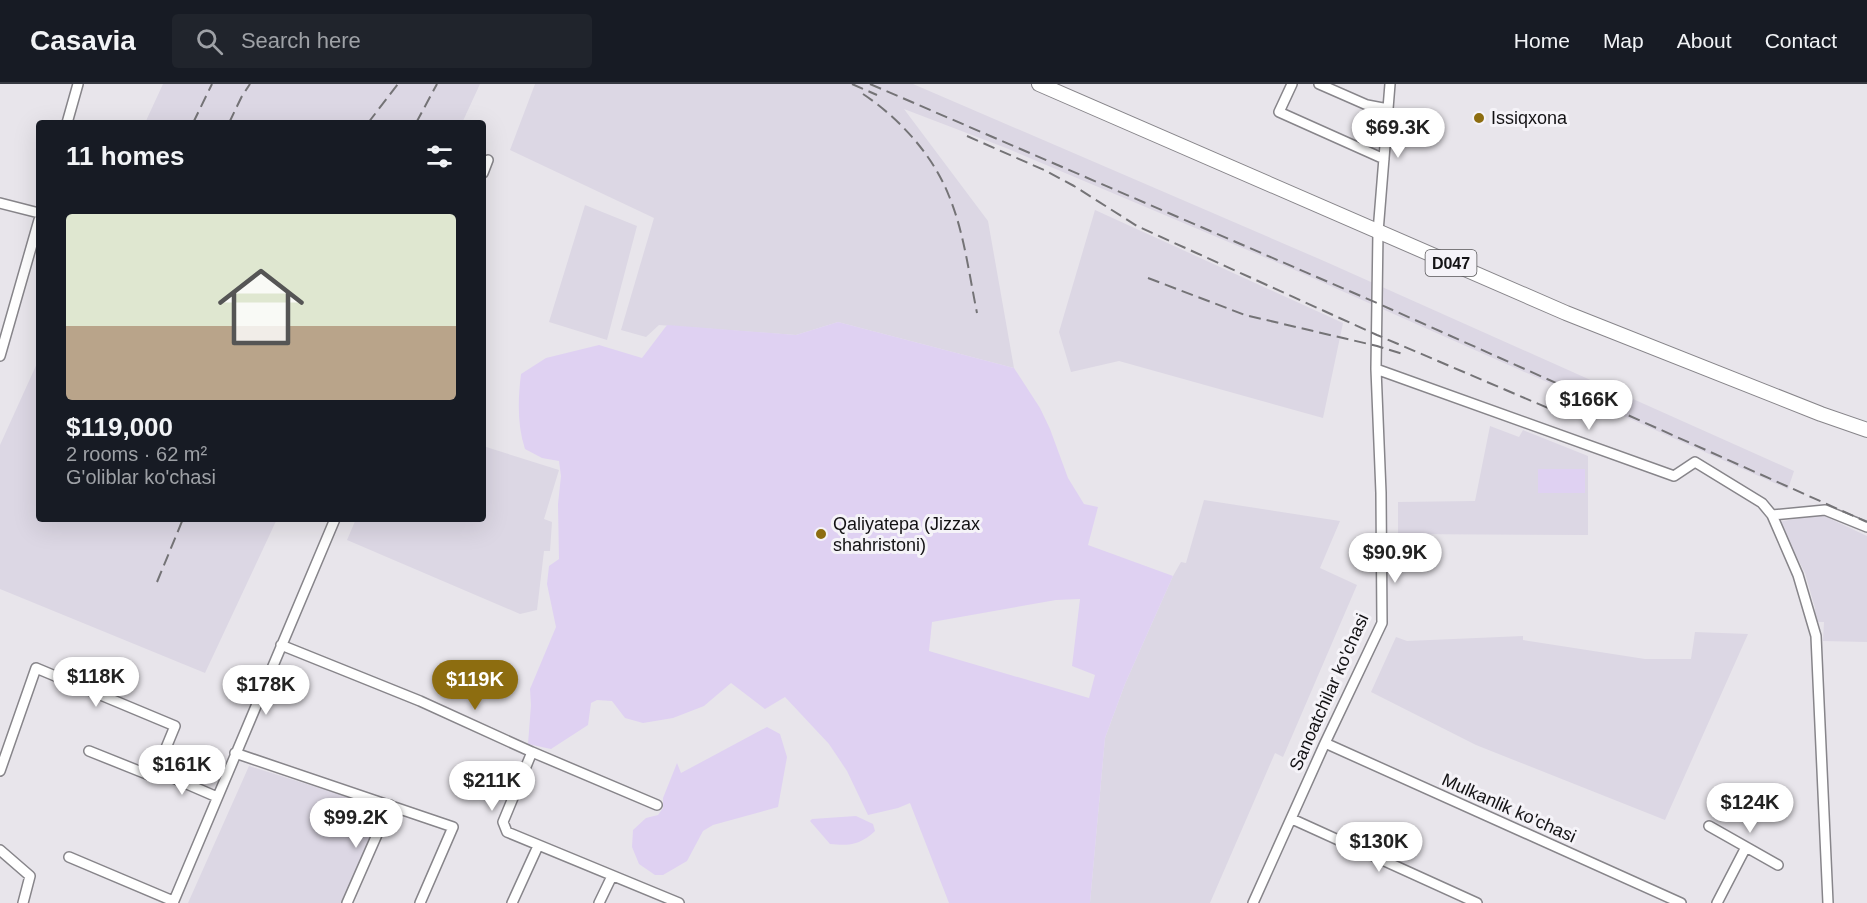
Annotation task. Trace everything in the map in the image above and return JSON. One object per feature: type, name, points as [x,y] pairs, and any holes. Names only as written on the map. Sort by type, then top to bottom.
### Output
[{"type":"main road","name":"D047","points":[[1039,84],[1575,317],[1867,430]]},
{"type":"street","points":[[68,120],[78,84]]},
{"type":"street","points":[[1292,84],[1279,112],[1384,159]]},
{"type":"street","points":[[1319,84],[1367,105],[1388,109]]},
{"type":"street","name":"Sanoatchilar ko'chasi","points":[[1253,903],[1324,743],[1382,623],[1381,493],[1376,369],[1378,232],[1390,84]]},
{"type":"street","points":[[486,165],[488,160]]},
{"type":"street","points":[[0,203],[36,212]]},
{"type":"street","points":[[0,356],[36,230]]},
{"type":"street","points":[[1376,369],[1674,476],[1695,462],[1762,503],[1772,515],[1798,574],[1816,636],[1828,903]]},
{"type":"street","points":[[1772,515],[1825,510],[1867,527]]},
{"type":"street","points":[[69,857],[173,902],[333,522]]},
{"type":"street","points":[[281,645],[420,701],[657,805]]},
{"type":"street","points":[[0,771],[36,668],[175,726],[154,777],[89,751]]},
{"type":"street","name":"Mulkanlik ko'chasi","points":[[1324,743],[1681,903]]},
{"type":"street","points":[[532,752],[503,822],[507,832],[675,902]]},
{"type":"street","points":[[235,753],[453,827],[420,903]]},
{"type":"street","points":[[157,771],[217,797]]},
{"type":"street","points":[[346,903],[390,805]]},
{"type":"street","points":[[1292,819],[1477,903]]},
{"type":"street","points":[[1709,826],[1778,865]]},
{"type":"street","points":[[512,903],[538,846]]},
{"type":"street","points":[[1717,903],[1746,847]]},
{"type":"street","points":[[0,850],[30,876],[23,903]]},
{"type":"street","points":[[599,903],[612,876]]},
{"type":"shaded area","points":[[163,84],[480,84],[463,120],[146,120]]},
{"type":"shaded area","points":[[535,84],[913,84],[1324,261],[1794,471],[1788,489],[1290,268],[1006,148],[904,109],[988,221],[1014,368],[838,322],[796,335],[659,325],[646,337],[621,330],[654,218],[510,150]]},
{"type":"shaded area","points":[[585,205],[637,226],[607,340],[549,322]]},
{"type":"shaded area","points":[[1095,210],[1343,323],[1323,418],[1119,361],[1071,372],[1059,332]]},
{"type":"shaded area","name":"Qaliyatepa (Jizzax shahristoni)","points":[[838,322],[1014,368],[1040,408],[1068,478],[1084,504],[1098,507],[1088,545],[1173,576],[1125,684],[1105,738],[1090,903],[949,903],[910,803],[868,815],[847,771],[829,744],[785,697],[765,709],[731,683],[704,706],[673,718],[643,723],[625,718],[612,701],[597,700],[591,703],[588,725],[551,749],[528,744],[530,689],[556,627],[547,584],[549,566],[559,559],[558,504],[561,476],[559,461],[542,458],[525,449],[519,412],[521,374],[546,358],[599,345],[642,358],[667,325],[796,335]],"holes":[[[1080,599],[1072,666],[1095,675],[1089,698],[929,651],[932,622],[1056,600]]]},
{"type":"shaded area","points":[[36,366],[36,522],[276,522],[205,673],[0,589],[0,445]]},
{"type":"shaded area","points":[[1490,426],[1519,437],[1523,430],[1588,456],[1588,535],[1398,534],[1398,502],[1475,501]]},
{"type":"shaded area","points":[[486,447],[559,470],[544,519],[552,522],[550,551],[544,551],[537,610],[520,614],[347,540],[355,522],[486,522]]},
{"type":"shaded area","points":[[1538,469],[1585,469],[1585,493],[1538,493]]},
{"type":"shaded area","points":[[1204,500],[1340,521],[1320,568],[1357,585],[1283,757],[1275,753],[1210,903],[1090,903],[1105,738],[1125,684],[1173,576],[1181,562],[1186,563]]},
{"type":"shaded area","points":[[1820,514],[1867,536],[1867,642],[1823,641],[1824,622],[1815,622],[1815,608],[1805,573],[1779,522]]},
{"type":"shaded area","points":[[1695,632],[1748,634],[1665,820],[1476,745],[1371,692],[1396,637],[1407,641],[1523,636],[1523,640],[1645,659],[1691,659]]},
{"type":"shaded area","points":[[767,727],[780,734],[787,757],[778,807],[713,825],[703,831],[687,861],[663,875],[655,875],[639,864],[632,847],[633,830],[646,818],[658,815],[663,808],[663,798],[677,763],[681,773]]},
{"type":"shaded area","points":[[249,766],[386,809],[343,903],[188,903]]},
{"type":"shaded area","points":[[856,816],[873,824],[875,831],[859,842],[843,845],[830,844],[810,821],[812,819]]},
{"type":"railway","points":[[194,120],[212,84]]},
{"type":"railway","points":[[230,120],[250,84]]},
{"type":"railway","points":[[370,120],[398,84]]},
{"type":"railway","points":[[418,120],[437,84]]},
{"type":"railway","points":[[852,84],[877,95]]},
{"type":"railway","points":[[870,84],[1377,303],[1867,522]]},
{"type":"railway","points":[[863,94],[889,114],[914,139],[942,181],[959,224],[977,313]]},
{"type":"railway","points":[[967,136],[1044,170],[1137,226],[1377,335],[1555,411]]},
{"type":"railway","points":[[1148,278],[1245,315],[1403,354]]},
{"type":"railway","points":[[157,582],[182,522]]},
{"type":"place","name":"Issiqxona","points":[[1479,118]]},
{"type":"place","name":"Qaliyatepa (Jizzax shahristoni)","points":[[821,534]]}]
